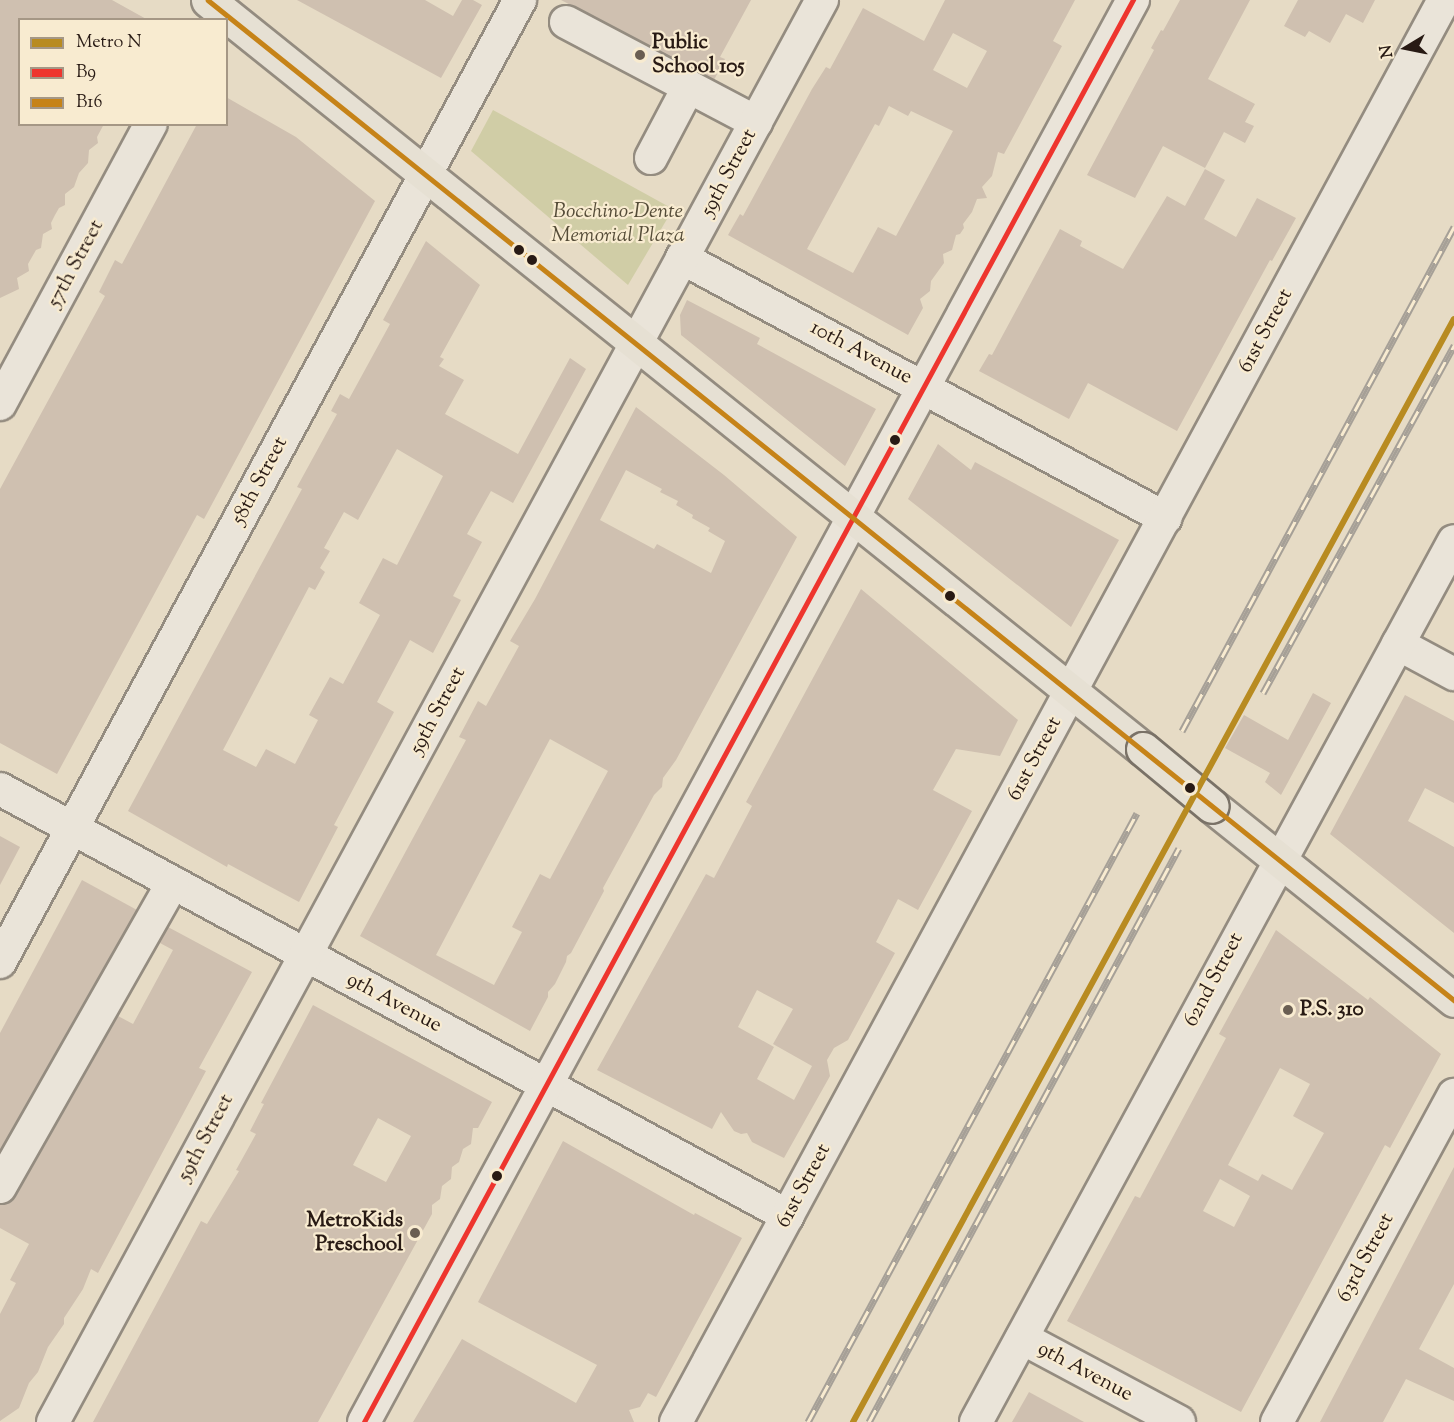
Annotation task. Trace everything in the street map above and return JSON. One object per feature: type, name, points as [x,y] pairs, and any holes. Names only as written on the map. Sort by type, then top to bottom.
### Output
[{"type":"main road","points":[[213,6],[1454,1000]]},
{"type":"street","name":"58th Street","points":[[0,962],[520,0]]},
{"type":"street","name":"59th Street","points":[[53,1422],[822,0]]},
{"type":"street","points":[[364,1422],[1133,0]]},
{"type":"street","name":"61st Street","points":[[676,1422],[1444,0]]},
{"type":"street","points":[[566,22],[756,122]]},
{"type":"street","points":[[651,158],[689,86]]},
{"type":"street","name":"57th Street","points":[[0,404],[151,126]]},
{"type":"street","name":"10th Avenue","points":[[682,258],[1166,518]]},
{"type":"street","name":"62nd Street","points":[[976,1422],[1454,541]]},
{"type":"street","points":[[1398,644],[1454,674]]},
{"type":"street","name":"9th Avenue","points":[[0,789],[788,1216]]},
{"type":"street","points":[[0,1187],[173,883]]},
{"type":"street","name":"63rd Street","points":[[1277,1422],[1454,1095]]},
{"type":"street","name":"9th Avenue","points":[[1022,1338],[1179,1422]]},
{"type":"green space","name":"Bocchino-Dente Memorial Plaza","points":[[493,110],[673,209],[628,285],[471,151]]},
{"type":"building","points":[[0,0],[112,0],[144,18],[18,18],[18,126],[103,126],[97,137],[98,143],[89,150],[88,163],[79,173],[74,187],[65,194],[65,205],[59,208],[55,215],[51,223],[52,229],[43,234],[41,248],[36,250],[28,264],[29,271],[17,278],[19,289],[0,298]]},
{"type":"building","points":[[297,0],[425,0],[453,16],[462,0],[473,0],[482,5],[441,78]]},
{"type":"building","points":[[561,0],[751,0],[720,57],[725,59],[714,80]]},
{"type":"building","points":[[945,0],[1075,0],[1053,41],[1062,46],[1004,154],[998,152],[992,176],[982,187],[987,198],[977,199],[972,212],[963,224],[964,228],[960,234],[956,235],[952,250],[943,254],[944,263],[931,281],[930,291],[920,299],[923,308],[908,335],[728,235],[740,214],[743,216],[812,89],[826,67],[830,69],[863,8],[924,41]],"holes":[[[953,33],[987,51],[967,88],[933,70]],[[889,106],[908,116],[911,111],[953,131],[896,236],[878,227],[853,273],[807,249],[875,124],[879,126]]]},
{"type":"building","points":[[1180,0],[1250,0],[1208,79],[1255,104],[1245,122],[1254,126],[1245,143],[1224,132],[1205,168],[1163,146],[1135,198],[1087,175],[1154,50],[1151,48]]},
{"type":"building","points":[[1298,0],[1375,0],[1363,23],[1346,14],[1330,43],[1309,31],[1305,37],[1284,26]]},
{"type":"building","points":[[228,98],[296,137],[375,201],[204,519],[197,515],[57,774],[0,743],[0,489],[105,296],[99,292],[115,260],[122,264],[196,126],[228,126]]},
{"type":"building","points":[[1205,169],[1225,180],[1204,219],[1236,237],[1257,198],[1296,218],[1272,261],[1270,260],[1177,431],[1088,383],[1069,419],[979,371],[989,354],[992,355],[1060,229],[1082,241],[1080,246],[1123,269],[1167,196],[1185,206]]},
{"type":"building","points":[[426,241],[480,285],[440,357],[444,359],[439,366],[464,380],[445,414],[518,454],[570,358],[586,369],[513,503],[491,491],[467,534],[482,542],[453,596],[461,600],[433,653],[410,640],[377,702],[394,712],[334,825],[338,827],[299,902],[228,864],[227,867],[128,811],[302,489],[297,487],[337,414],[331,411],[340,394],[349,399],[390,324],[383,320]],"holes":[[[397,449],[443,476],[397,565],[383,558],[359,603],[380,615],[343,684],[330,677],[309,715],[318,720],[295,764],[266,749],[256,767],[223,750],[309,587],[315,590],[325,572],[320,568],[330,551],[324,548],[344,512],[358,520]]]},
{"type":"building","points":[[687,300],[760,338],[757,344],[876,409],[845,466],[681,335],[680,315]]},
{"type":"building","points":[[636,407],[724,475],[797,537],[676,760],[663,778],[662,787],[654,795],[603,888],[604,891],[571,953],[567,956],[530,1031],[360,936],[466,740],[459,737],[478,701],[486,706],[519,646],[510,641],[535,599]],"holes":[[[626,470],[662,489],[660,492],[678,501],[676,505],[693,515],[692,518],[710,528],[708,531],[725,541],[711,573],[657,544],[654,549],[600,520]],[[550,739],[608,771],[550,879],[540,874],[512,927],[522,932],[494,985],[436,955]]]},
{"type":"building","points":[[938,444],[971,470],[975,462],[1119,540],[1071,627],[908,499]]},
{"type":"building","points":[[861,589],[1018,720],[1000,756],[956,749],[933,790],[972,811],[918,910],[898,899],[876,942],[895,953],[848,1040],[834,1048],[827,1060],[830,1076],[784,1158],[752,1142],[747,1133],[741,1134],[734,1131],[721,1112],[712,1129],[597,1070],[706,874],[714,878],[752,806],[746,802]],"holes":[[[757,990],[793,1009],[773,1044],[812,1066],[794,1100],[757,1079],[774,1047],[738,1027]]]},
{"type":"building","points":[[1313,693],[1331,703],[1281,795],[1265,782],[1270,773],[1225,748],[1244,715],[1288,740]]},
{"type":"building","points":[[1405,695],[1454,721],[1454,803],[1425,788],[1408,821],[1454,847],[1454,933],[1330,834]]},
{"type":"building","points":[[0,836],[20,847],[0,885]]},
{"type":"building","points":[[82,880],[137,910],[0,1151],[0,1033]]},
{"type":"building","points":[[168,927],[252,972],[199,1068],[206,1071],[98,1273],[91,1269],[83,1289],[64,1318],[64,1324],[48,1347],[38,1372],[29,1383],[19,1408],[0,1421],[0,1314],[16,1283],[10,1280],[29,1244],[0,1228],[0,1205],[9,1203],[16,1196],[118,1016],[133,1024],[173,950],[160,943]]},
{"type":"building","points":[[1276,930],[1368,1000],[1370,997],[1441,1054],[1390,1148],[1385,1145],[1241,1412],[1067,1321],[1135,1196],[1140,1198],[1226,1038],[1219,1034]],"holes":[[[1280,1068],[1310,1084],[1293,1116],[1324,1133],[1292,1190],[1262,1174],[1258,1181],[1228,1165]],[[1220,1179],[1250,1196],[1234,1227],[1203,1211]]]},
{"type":"building","points":[[313,1005],[492,1102],[478,1128],[473,1128],[471,1144],[463,1149],[459,1162],[452,1167],[451,1179],[442,1186],[440,1199],[432,1205],[432,1214],[318,1422],[93,1422],[201,1221],[207,1224],[239,1171],[236,1170],[256,1134],[250,1131],[264,1104],[261,1103]],"holes":[[[378,1118],[411,1136],[386,1182],[353,1165]]]},
{"type":"building","points":[[563,1141],[694,1215],[695,1213],[742,1238],[656,1397],[648,1393],[640,1407],[629,1410],[634,1422],[413,1422],[462,1339],[576,1403],[597,1365],[478,1302]]},
{"type":"building","points":[[1454,1167],[1454,1284],[1419,1349],[1454,1368],[1454,1401],[1406,1379],[1383,1422],[1320,1422]]},
{"type":"building","points":[[1029,1392],[1084,1422],[1012,1422]]},
{"type":"railway","points":[[1182,731],[1454,227]]},
{"type":"railway","points":[[1263,693],[1454,345]]},
{"type":"railway","points":[[808,1422],[1137,813]]},
{"type":"railway","points":[[869,1422],[1179,848]]},
{"type":"metro line","name":"N","points":[[853,1422],[1454,319]]},
{"type":"transit line","name":"B16","points":[[208,0],[1454,1000]]},
{"type":"transit line","name":"B9","points":[[364,1422],[1133,0]]},
{"type":"place","name":"Public School 105","points":[[640,55]]},
{"type":"place","name":"P.S. 310","points":[[1288,1010]]},
{"type":"place","name":"MetroKids Preschool","points":[[415,1233]]}]
